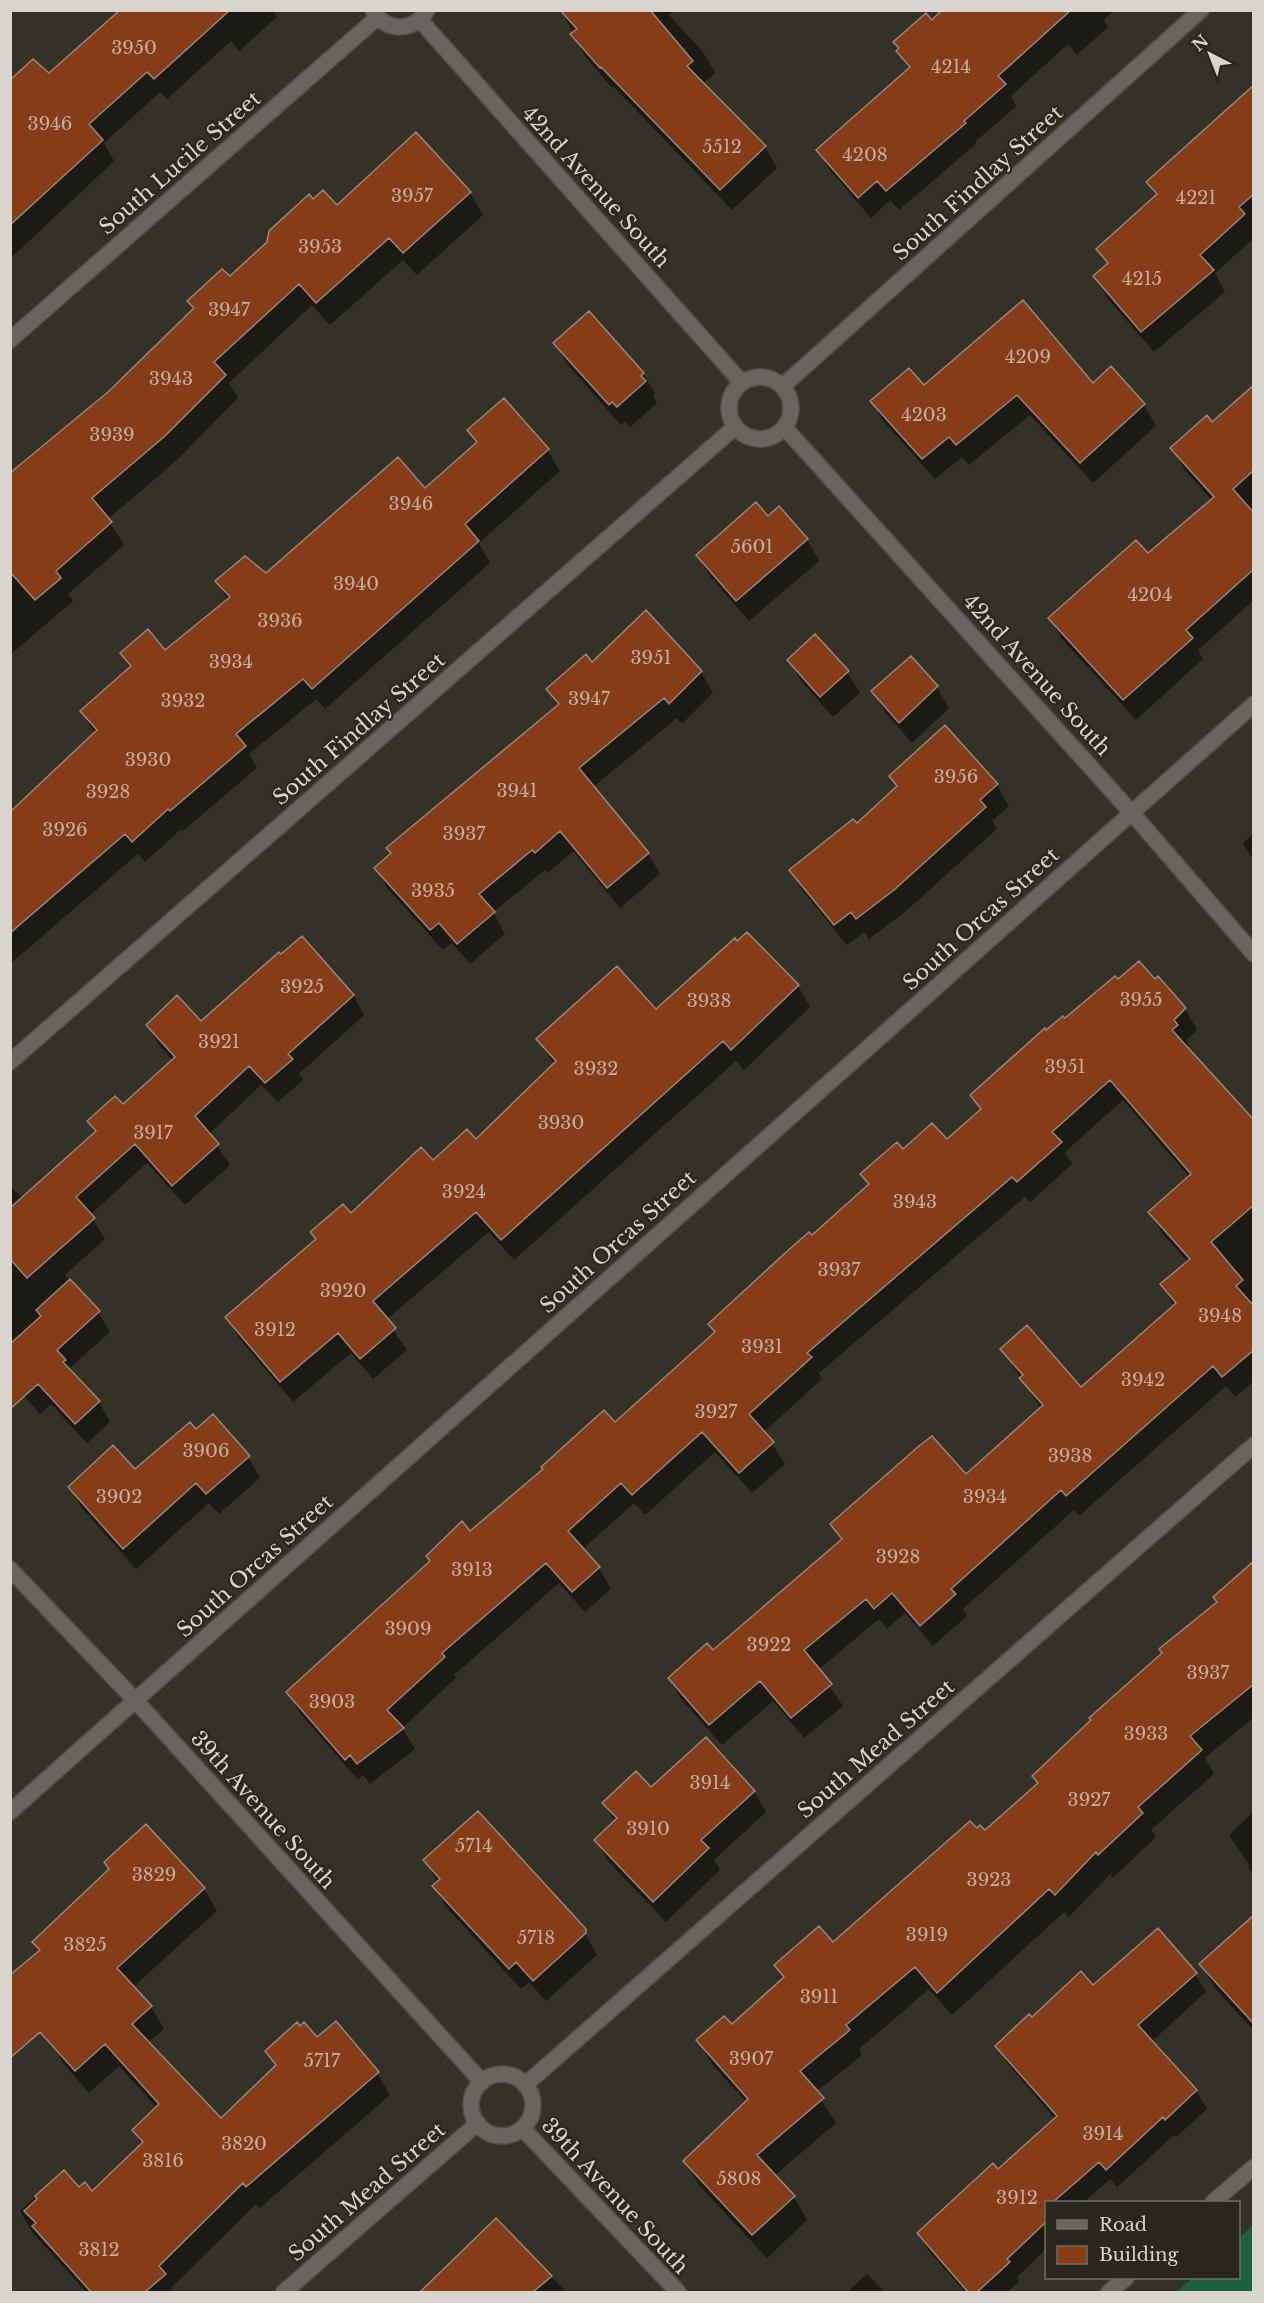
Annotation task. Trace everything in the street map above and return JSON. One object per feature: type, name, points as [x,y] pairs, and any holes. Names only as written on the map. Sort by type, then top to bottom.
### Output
[{"type":"street","name":"South Findlay Street","points":[[783,386],[1201,10]]},
{"type":"street","points":[[375,14],[390,26],[399,28],[408,27],[423,15]]},
{"type":"street","name":"South Lucile Street","points":[[10,340],[375,14]]},
{"type":"street","name":"42nd Avenue South","points":[[423,15],[742,383]]},
{"type":"street","points":[[758,376],[769,377],[783,386],[791,399],[792,410],[785,428],[777,435],[758,440],[748,438],[735,427],[729,415],[729,405],[732,394],[742,383],[758,376]]},
{"type":"street","name":"South Findlay Street","points":[[10,1062],[735,427]]},
{"type":"street","name":"42nd Avenue South","points":[[785,428],[1131,813],[1254,954]]},
{"type":"street","name":"South Orcas Street","points":[[10,1812],[1254,704]]},
{"type":"street","name":"South Mead Street","points":[[525,2085],[1254,1445]]},
{"type":"street","name":"39th Avenue South","points":[[10,1569],[135,1701],[482,2082]]},
{"type":"street","points":[[505,2074],[514,2076],[525,2085],[532,2097],[533,2107],[531,2117],[522,2128],[506,2135],[495,2134],[478,2123],[471,2103],[482,2082],[495,2075],[505,2074]]},
{"type":"street","name":"South Mead Street","points":[[284,2292],[478,2123]]},
{"type":"street","name":"39th Avenue South","points":[[522,2128],[678,2292]]},
{"type":"street","points":[[1214,2201],[1254,2168]]},
{"type":"street","points":[[1109,2292],[1124,2279]]},
{"type":"green space","points":[[1253,2225],[1253,2292],[1176,2292],[1192,2279],[1240,2279],[1240,2237]]},
{"type":"building","points":[[120,10],[230,10],[154,79],[147,72],[89,124],[103,140],[10,225],[10,80],[33,59],[49,73]]},
{"type":"building","points":[[560,10],[650,10],[693,61],[687,66],[766,146],[720,190],[600,68],[570,34],[577,29]]},
{"type":"building","points":[[942,10],[1071,10],[998,76],[1006,84],[964,121],[966,123],[886,191],[877,181],[858,198],[816,150],[910,67],[896,51],[899,48],[893,42],[926,13],[932,20]]},
{"type":"building","points":[[1254,85],[1254,194],[1239,207],[1245,214],[1200,255],[1214,270],[1141,332],[1093,276],[1108,263],[1096,249],[1157,194],[1146,182]]},
{"type":"building","points":[[416,132],[471,192],[403,253],[389,238],[316,303],[299,284],[214,362],[226,375],[165,436],[92,498],[112,522],[56,571],[61,578],[35,600],[10,572],[10,473],[109,391],[194,308],[187,301],[222,269],[230,276],[267,242],[269,231],[309,194],[313,199],[323,190],[337,205]]},
{"type":"building","points":[[1023,300],[1093,383],[1111,366],[1145,404],[1080,463],[1017,395],[956,445],[949,437],[922,459],[870,401],[909,368],[924,385]]},
{"type":"building","points":[[589,311],[644,373],[641,376],[646,381],[617,407],[612,402],[609,405],[553,343]]},
{"type":"building","points":[[1254,385],[1254,470],[1233,489],[1254,513],[1254,569],[1186,630],[1193,638],[1123,700],[1048,618],[1136,540],[1148,553],[1214,497],[1170,448],[1207,415],[1212,422]]},
{"type":"building","points":[[504,398],[549,449],[465,524],[479,541],[312,689],[303,679],[236,734],[246,746],[170,811],[168,809],[132,842],[125,834],[10,933],[10,812],[97,730],[80,711],[131,666],[120,653],[148,629],[165,650],[230,597],[215,581],[245,556],[266,573],[398,457],[425,488],[477,442],[467,430]]},
{"type":"building","points":[[756,502],[768,516],[779,506],[808,539],[736,601],[696,555]]},
{"type":"building","points":[[646,610],[702,671],[669,704],[664,698],[579,768],[649,853],[607,888],[560,831],[535,853],[532,850],[479,894],[495,912],[457,944],[439,923],[430,930],[374,868],[391,853],[386,848],[559,704],[546,689],[586,654],[592,662]]},
{"type":"building","points":[[815,634],[849,671],[820,697],[787,660]]},
{"type":"building","points":[[911,656],[938,686],[899,723],[871,691]]},
{"type":"building","points":[[945,725],[998,784],[980,800],[986,807],[894,890],[856,919],[851,912],[834,925],[789,870],[853,819],[857,823],[897,786],[889,776]]},
{"type":"building","points":[[747,932],[799,985],[731,1050],[723,1041],[501,1240],[476,1212],[373,1301],[396,1328],[360,1359],[338,1333],[280,1382],[225,1317],[316,1239],[310,1232],[343,1204],[351,1213],[421,1147],[433,1160],[467,1129],[476,1139],[556,1061],[536,1039],[617,966],[656,1009],[735,938],[737,941]]},
{"type":"building","points":[[302,936],[354,995],[288,1054],[293,1059],[265,1083],[249,1066],[195,1116],[219,1144],[172,1186],[135,1144],[76,1197],[95,1218],[27,1278],[10,1259],[10,1208],[96,1131],[87,1121],[115,1096],[123,1104],[175,1057],[146,1025],[177,995],[201,1021],[279,952],[281,954]]},
{"type":"building","points":[[1139,961],[1155,979],[1158,976],[1186,1008],[1174,1020],[1178,1025],[1172,1030],[1254,1120],[1254,1205],[1211,1242],[1243,1280],[1236,1286],[1254,1306],[1254,1350],[1222,1377],[1213,1366],[1066,1496],[1061,1490],[951,1589],[956,1594],[920,1626],[892,1593],[874,1609],[866,1599],[804,1650],[832,1684],[791,1718],[760,1681],[709,1725],[668,1678],[707,1643],[713,1650],[842,1539],[830,1524],[932,1436],[966,1474],[1043,1405],[1019,1378],[1023,1375],[1000,1349],[1027,1325],[1081,1387],[1176,1303],[1160,1284],[1190,1259],[1148,1212],[1191,1174],[1110,1080],[1052,1132],[1062,1142],[1017,1182],[1012,1177],[807,1353],[812,1357],[749,1414],[774,1442],[739,1473],[702,1432],[632,1495],[621,1483],[568,1531],[600,1567],[572,1592],[546,1563],[442,1653],[445,1657],[387,1710],[404,1728],[357,1764],[350,1755],[345,1760],[286,1692],[430,1561],[426,1556],[462,1521],[470,1531],[543,1469],[541,1467],[604,1410],[615,1422],[715,1332],[708,1324],[809,1232],[812,1235],[869,1184],[860,1174],[897,1142],[903,1149],[932,1123],[947,1139],[981,1109],[970,1095],[1045,1028],[1046,1030],[1063,1016],[1065,1018],[1115,976],[1118,979]]},
{"type":"building","points":[[70,1279],[100,1311],[57,1350],[66,1360],[63,1362],[100,1401],[75,1424],[38,1384],[10,1409],[10,1344],[41,1316],[36,1310]]},
{"type":"building","points":[[213,1414],[250,1456],[206,1494],[196,1483],[123,1549],[68,1487],[113,1445],[135,1469],[190,1422],[196,1429]]},
{"type":"building","points":[[1254,1561],[1254,1684],[1190,1736],[1202,1750],[1138,1807],[1143,1813],[1098,1855],[1096,1852],[1055,1895],[1049,1889],[937,1993],[915,1967],[846,2025],[850,2030],[800,2071],[824,2098],[757,2155],[795,2196],[752,2235],[683,2161],[748,2099],[696,2040],[724,2016],[732,2024],[784,1977],[774,1965],[819,1926],[833,1942],[970,1821],[977,1828],[980,1825],[985,1830],[1038,1783],[1032,1776],[1091,1720],[1089,1718],[1162,1653],[1159,1649],[1217,1602],[1213,1597]]},
{"type":"building","points":[[706,1737],[755,1791],[701,1840],[709,1848],[653,1902],[594,1840],[617,1818],[602,1803],[636,1771],[651,1787]]},
{"type":"building","points":[[478,1811],[586,1929],[586,1933],[533,1981],[516,1962],[509,1969],[432,1886],[440,1879],[423,1860]]},
{"type":"building","points":[[146,1824],[205,1888],[117,1968],[152,2006],[132,2024],[221,2118],[276,2065],[265,2051],[297,2022],[300,2026],[304,2022],[317,2037],[336,2021],[379,2072],[246,2187],[243,2183],[159,2266],[166,2274],[145,2292],[91,2292],[32,2226],[36,2223],[24,2211],[37,2199],[35,2196],[64,2170],[79,2187],[85,2182],[92,2191],[143,2142],[132,2130],[159,2104],[105,2044],[75,2071],[40,2032],[10,2058],[10,1975],[40,1950],[32,1942],[109,1869],[104,1862]]},
{"type":"building","points":[[1254,1915],[1254,2024],[1199,1964]]},
{"type":"building","points":[[1158,1928],[1197,1973],[1138,2025],[1197,2090],[1165,2120],[1163,2117],[1106,2170],[1099,2162],[1054,2201],[1045,2201],[1045,2223],[1007,2259],[1010,2262],[977,2292],[968,2292],[917,2233],[993,2163],[998,2169],[1057,2116],[995,2046],[1029,2014],[1032,2017],[1081,1971],[1093,1985]]},
{"type":"building","points":[[496,2218],[552,2276],[533,2292],[420,2292]]}]
